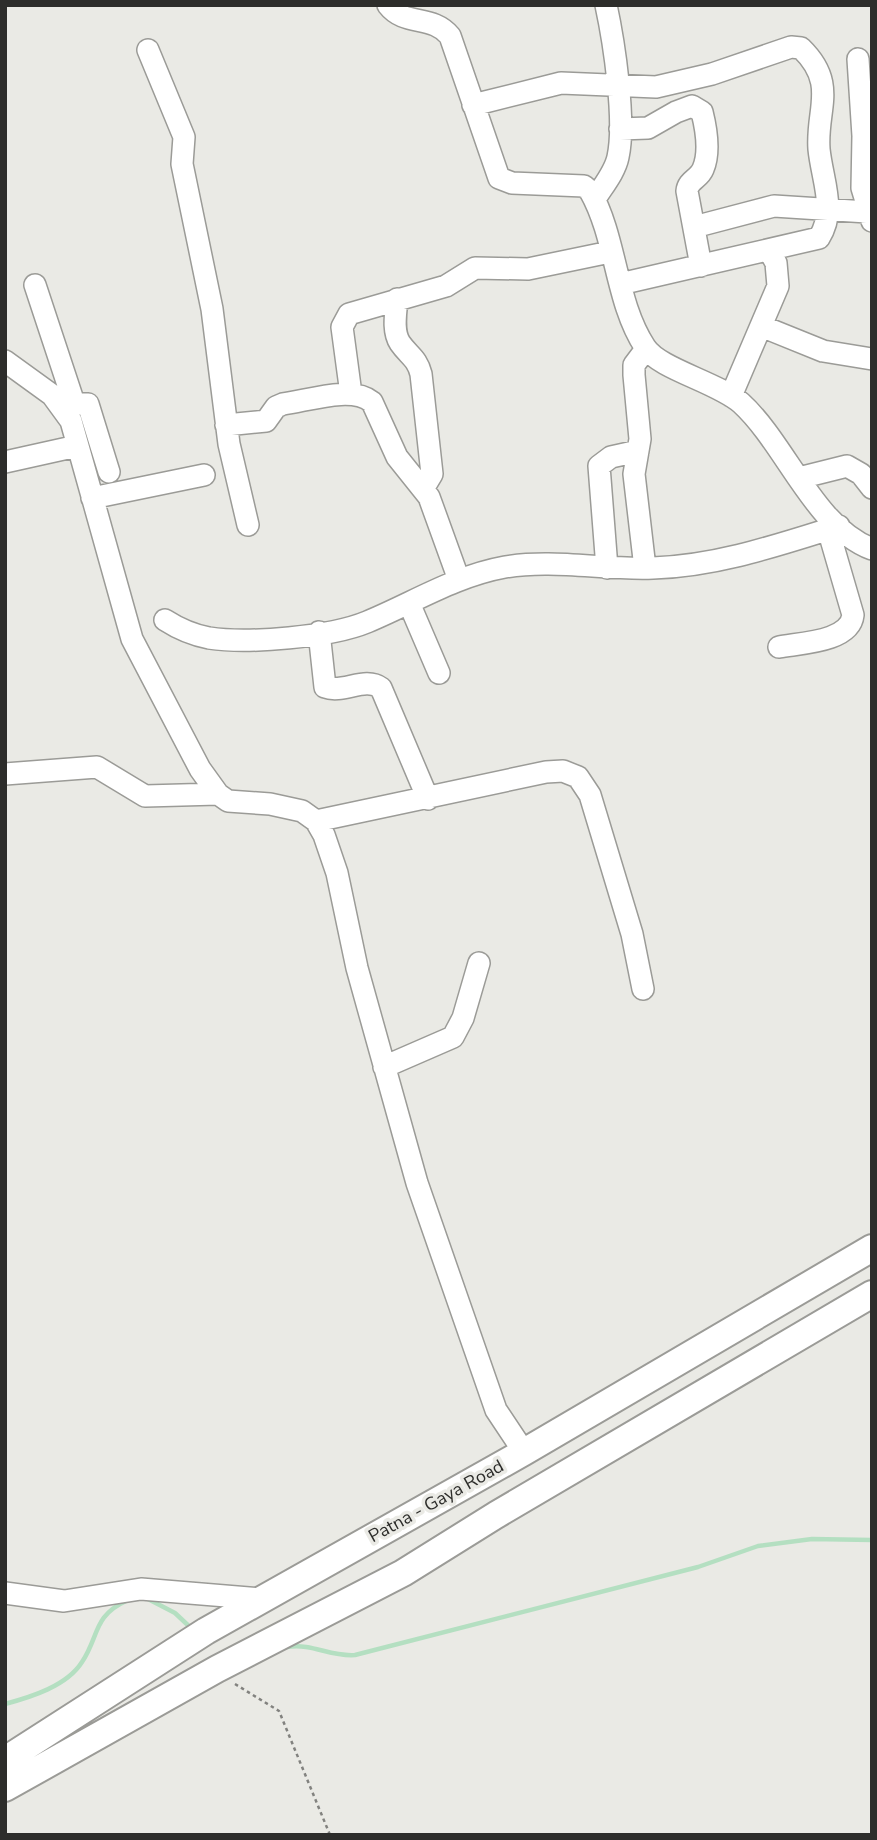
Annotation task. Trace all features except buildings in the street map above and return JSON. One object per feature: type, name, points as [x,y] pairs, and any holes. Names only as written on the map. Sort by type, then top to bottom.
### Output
[{"type":"main road","name":"Patna - Gaya Road","points":[[5,1760],[261,1599],[524,1451],[872,1248]]},
{"type":"main road","points":[[5,1788],[217,1669],[403,1573],[496,1515],[872,1294]]},
{"type":"street","points":[[388,5],[396,15],[405,19],[434,22],[443,27],[456,52],[499,178],[512,183],[584,186],[595,199],[620,284],[646,349],[670,365],[731,396],[767,431],[834,527],[852,622],[848,628],[830,636],[779,648]]},
{"type":"street","points":[[595,199],[615,169],[620,129],[617,83],[606,5]]},
{"type":"street","points":[[473,105],[561,83],[617,83],[656,87],[712,74],[791,47],[801,48],[813,64],[822,88],[824,108],[818,146],[829,209],[819,238],[620,284]]},
{"type":"street","points":[[148,50],[184,136],[182,164],[212,309],[226,425],[248,525]]},
{"type":"street","points":[[694,227],[774,206],[829,209],[869,216],[862,188],[863,136],[858,59]]},
{"type":"street","points":[[620,129],[648,128],[676,112],[692,106],[698,108],[705,124],[703,170],[687,187],[701,266]]},
{"type":"street","points":[[731,396],[778,286],[776,263],[769,250]]},
{"type":"street","points":[[351,394],[343,320],[359,309],[446,286],[475,268],[528,269],[610,252]]},
{"type":"street","points":[[34,285],[77,446],[139,657],[191,755],[218,793],[235,803],[270,803],[302,811],[316,821],[324,835],[337,873],[357,968],[417,1183],[496,1410],[524,1451]]},
{"type":"street","points":[[397,299],[396,333],[400,343],[418,362],[421,374],[432,474],[423,489]]},
{"type":"street","points":[[761,326],[812,347],[872,359]]},
{"type":"street","points":[[645,568],[634,474],[638,451],[634,365],[646,349]]},
{"type":"street","points":[[5,361],[67,403],[83,402],[91,410],[109,472]]},
{"type":"street","points":[[226,425],[266,421],[276,407],[283,404],[351,394],[366,397],[372,402],[397,457],[432,504],[459,580]]},
{"type":"street","points":[[5,461],[77,446]]},
{"type":"street","points":[[607,568],[599,466],[611,457],[638,451]]},
{"type":"street","points":[[799,478],[847,466],[861,474],[872,488]]},
{"type":"street","points":[[92,498],[204,475]]},
{"type":"street","points":[[166,620],[194,634],[223,639],[319,632],[364,623],[459,580],[518,565],[645,568],[718,560],[834,527],[872,549]]},
{"type":"street","points":[[409,603],[439,673]]},
{"type":"street","points":[[319,632],[325,687],[335,690],[368,683],[381,688],[428,799]]},
{"type":"street","points":[[5,774],[97,767],[145,796],[218,793]]},
{"type":"street","points":[[316,821],[546,772],[563,771],[578,777],[594,807],[632,934],[643,989]]},
{"type":"street","points":[[384,1067],[453,1037],[463,1018],[479,962]]},
{"type":"street","points":[[5,1593],[64,1601],[141,1589],[261,1599]]},
{"type":"path","points":[[217,1669],[279,1711],[330,1835]]},
{"type":"waterway","points":[[287,1647],[305,1647],[355,1655],[698,1567],[758,1546],[812,1539],[872,1540]]},
{"type":"waterway","points":[[148,1599],[175,1613],[192,1629]]},
{"type":"waterway","points":[[5,1704],[37,1694],[67,1678],[82,1662],[102,1620],[115,1607],[126,1601]]}]
